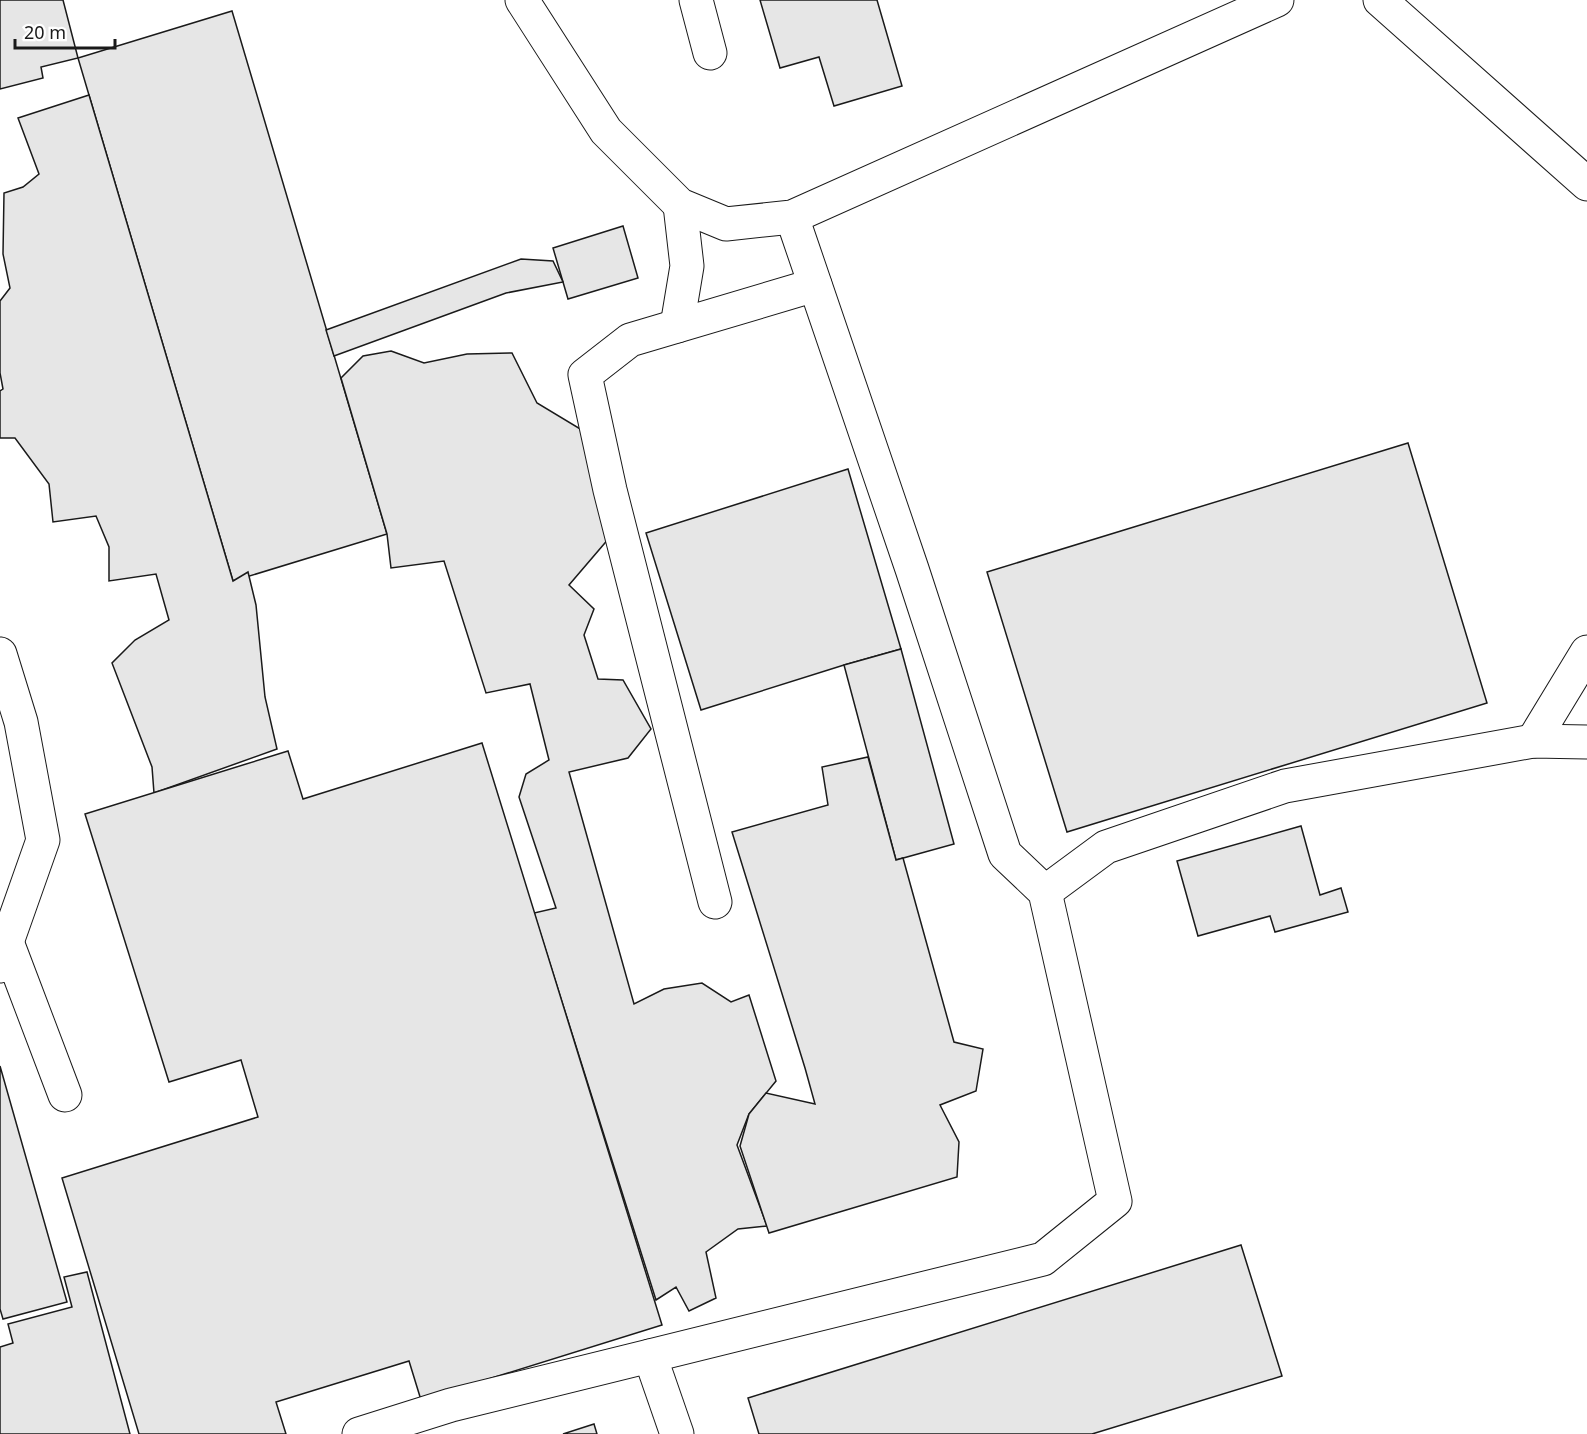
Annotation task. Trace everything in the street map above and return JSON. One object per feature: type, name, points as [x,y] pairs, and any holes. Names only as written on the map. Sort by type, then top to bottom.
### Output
[{"type":"lane","points":[[522,0],[606,131],[680,205],[726,224],[792,217],[1277,0]]},
{"type":"lane","points":[[696,0],[710,54]]},
{"type":"lane","points":[[1380,0],[1587,184]]},
{"type":"lane","points":[[677,326],[687,266],[680,205]]},
{"type":"lane","points":[[359,1434],[451,1405],[1042,1260],[1115,1201],[1045,892],[1005,854],[912,569],[792,217]]},
{"type":"lane","points":[[715,902],[610,490],[585,375],[630,340],[815,285]]},
{"type":"lane","points":[[1533,741],[1587,652]]},
{"type":"lane","points":[[0,654],[21,722],[43,840],[4,954],[65,1095]]},
{"type":"lane","points":[[1045,892],[1106,847],[1286,786],[1533,741],[1587,742]]},
{"type":"lane","points":[[651,1356],[677,1434]]},
{"type":"building","points":[[0,0],[63,0],[78,58],[41,67],[43,78],[0,89]]},
{"type":"building","points":[[760,0],[877,0],[902,86],[834,106],[819,57],[780,68]]},
{"type":"building","points":[[232,11],[387,534],[233,581],[78,58]]},
{"type":"building","points":[[89,95],[233,581],[248,572],[256,605],[265,697],[277,749],[154,793],[152,767],[112,663],[135,640],[169,620],[156,574],[109,581],[109,547],[96,516],[53,522],[49,484],[15,438],[0,438],[0,391],[3,389],[0,373],[0,301],[10,288],[3,254],[4,193],[23,187],[39,174],[18,118]]},
{"type":"building","points":[[623,226],[638,278],[568,299],[553,248]]},
{"type":"building","points":[[521,259],[553,261],[563,282],[506,293],[334,356],[326,330]]},
{"type":"building","points":[[391,351],[424,363],[467,354],[512,353],[537,403],[582,430],[610,537],[569,585],[594,609],[584,635],[598,679],[623,680],[651,729],[628,758],[569,772],[634,1004],[664,989],[702,983],[731,1002],[749,995],[776,1081],[749,1114],[737,1145],[767,1226],[738,1229],[706,1252],[716,1298],[689,1311],[676,1287],[656,1300],[534,913],[556,908],[519,797],[526,774],[549,760],[530,684],[486,693],[444,561],[391,568],[387,534],[341,378],[363,356]]},
{"type":"building","points":[[1408,443],[1487,703],[1067,832],[987,572]]},
{"type":"building","points":[[848,469],[901,649],[701,710],[646,533]]},
{"type":"building","points":[[901,649],[954,844],[896,860],[844,665]]},
{"type":"building","points":[[482,743],[662,1325],[421,1400],[409,1361],[276,1402],[286,1434],[139,1434],[62,1178],[258,1117],[241,1060],[169,1082],[85,814],[288,751],[303,799]]},
{"type":"building","points":[[868,757],[896,860],[903,858],[954,1042],[983,1049],[976,1091],[940,1105],[959,1142],[957,1177],[769,1233],[740,1146],[749,1114],[766,1093],[815,1104],[732,832],[828,805],[822,767]]},
{"type":"building","points":[[1301,826],[1320,895],[1341,888],[1348,912],[1275,932],[1270,916],[1198,936],[1177,861]]},
{"type":"building","points":[[0,1066],[67,1302],[3,1319],[0,1309]]},
{"type":"building","points":[[1241,1245],[1282,1376],[1092,1434],[759,1434],[748,1398]]},
{"type":"building","points":[[87,1272],[130,1434],[0,1434],[0,1347],[13,1343],[8,1324],[72,1307],[64,1277]]},
{"type":"building","points":[[594,1424],[597,1434],[563,1434]]}]
